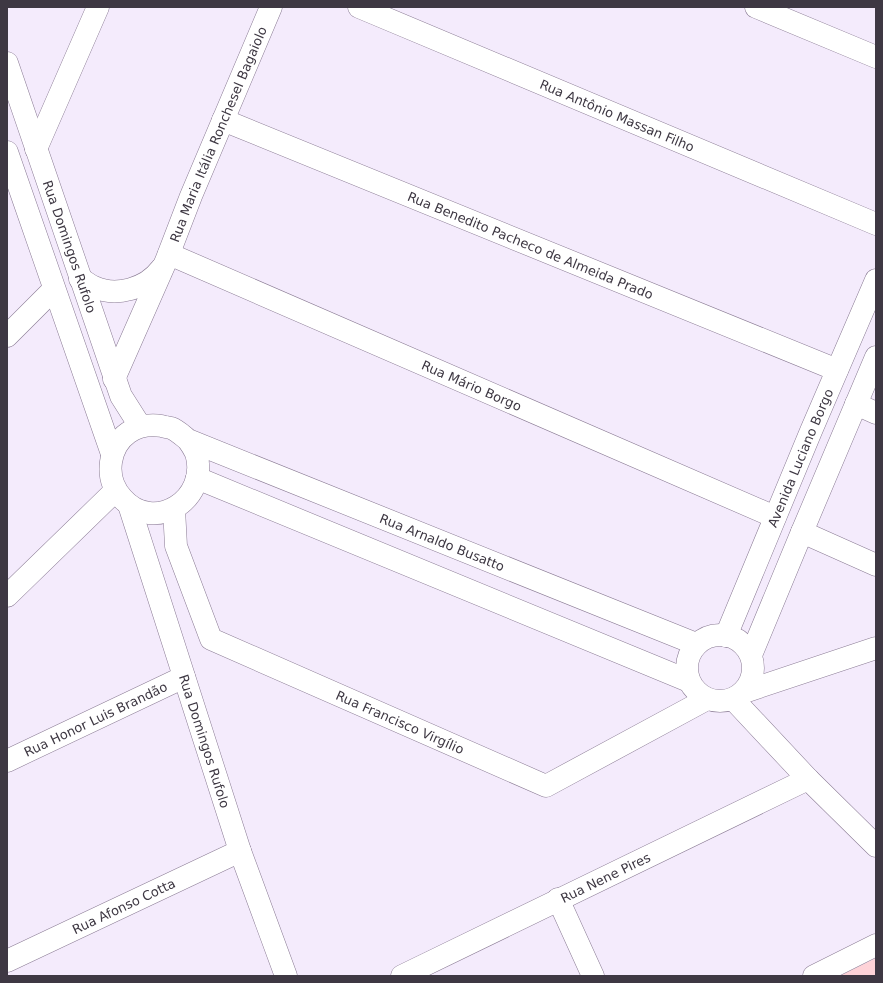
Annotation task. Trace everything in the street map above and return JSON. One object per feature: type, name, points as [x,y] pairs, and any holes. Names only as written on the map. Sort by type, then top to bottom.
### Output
[{"type":"street","points":[[36,149],[98,7]]},
{"type":"street","name":"Rua Maria Itália Ronchesel Bagaiolo","points":[[114,379],[167,258],[271,7]]},
{"type":"street","name":"Rua Antônio Massan Filho","points":[[359,7],[876,224]]},
{"type":"street","points":[[756,7],[876,58]]},
{"type":"street","name":"Rua Domingos Rufolo","points":[[7,63],[114,379],[121,396],[140,426]]},
{"type":"street","name":"Rua Benedito Pacheco de Almeida Prado","points":[[223,120],[837,370]]},
{"type":"street","points":[[7,152],[112,454]]},
{"type":"street","name":"Rua Maria Itália Ronchesel Bagaiolo","points":[[80,279],[94,287],[111,291],[127,290],[143,285],[156,275],[167,258]]},
{"type":"street","name":"Rua Mário Borgo","points":[[167,258],[775,517]]},
{"type":"street","name":"Avenida Luciano Borgo","points":[[726,636],[876,280]]},
{"type":"street","points":[[7,336],[54,289]]},
{"type":"street","points":[[751,656],[876,357]]},
{"type":"street","points":[[856,404],[876,413]]},
{"type":"street","points":[[152,425],[170,428],[188,440],[196,453],[199,473],[194,490],[184,502],[174,509],[159,513],[142,512],[122,498],[110,472],[112,454],[120,440],[140,426],[152,425]]},
{"type":"street","name":"Rua Arnaldo Busatto","points":[[188,440],[696,644]]},
{"type":"street","points":[[197,478],[689,681]]},
{"type":"street","points":[[7,596],[122,498]]},
{"type":"street","name":"Rua Domingos Rufolo","points":[[122,498],[184,677],[240,851],[286,976]]},
{"type":"street","name":"Rua Francisco Virgílio","points":[[174,509],[176,546],[211,639],[546,786],[707,699]]},
{"type":"street","points":[[802,532],[876,565]]},
{"type":"street","points":[[738,695],[751,681],[753,668],[751,656],[744,644],[733,637],[720,635],[707,637],[696,644],[689,655],[686,668],[689,681],[696,692],[707,699],[720,702],[876,648]]},
{"type":"street","name":"Rua Honor Luis Brandão","points":[[7,761],[184,677]]},
{"type":"street","points":[[738,695],[808,779],[876,846]]},
{"type":"street","name":"Rua Nene Pires","points":[[402,976],[808,779]]},
{"type":"street","name":"Rua Afonso Cotta","points":[[7,961],[240,851]]},
{"type":"street","points":[[558,899],[593,976]]},
{"type":"street","points":[[814,976],[876,945]]},
{"type":"shaded area","points":[[876,958],[876,976],[839,976]]}]
